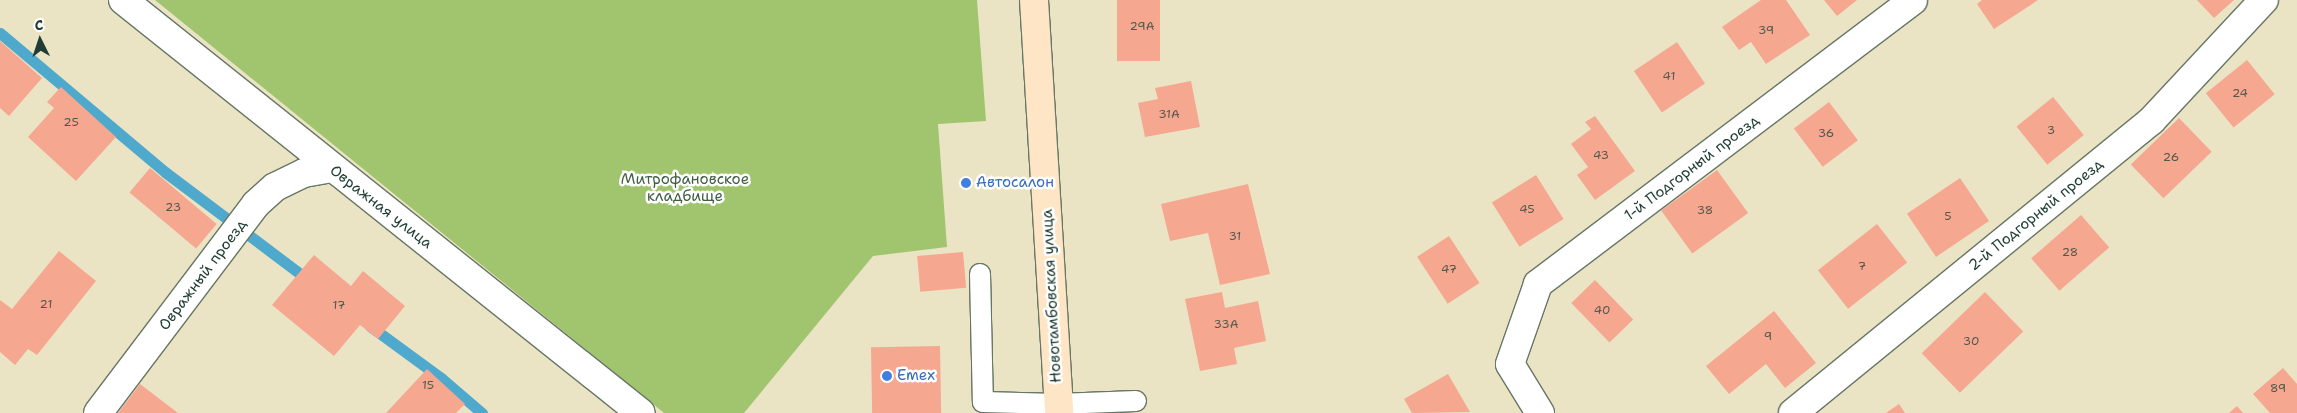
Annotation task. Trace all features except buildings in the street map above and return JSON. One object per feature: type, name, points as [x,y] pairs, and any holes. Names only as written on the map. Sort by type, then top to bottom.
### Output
[{"type":"main road","name":"Новотамбовская улица","points":[[1034,0],[1059,408]]},
{"type":"street","name":"Овражная улица","points":[[123,0],[640,413]]},
{"type":"street","name":"1-й Подгорный проезд","points":[[1540,413],[1510,364],[1538,284],[1913,0]]},
{"type":"street","name":"2-й Подгорный проезд","points":[[1793,413],[2152,120],[2264,0]]},
{"type":"street","name":"Овражный проезд","points":[[98,413],[256,204],[275,187],[304,173],[331,168]]},
{"type":"lane","points":[[980,274],[983,402],[1059,408],[1136,401]]},
{"type":"green space","name":"Митрофановское кладбище","points":[[155,0],[977,0],[986,121],[938,124],[947,247],[873,256],[744,413],[664,413]]},
{"type":"waterway","points":[[0,33],[165,172],[311,282]]},
{"type":"waterway","points":[[370,326],[441,378],[482,413]]},
{"type":"place","name":"Автосалон","points":[[966,183]]},
{"type":"place","name":"Emex","points":[[887,376]]}]
